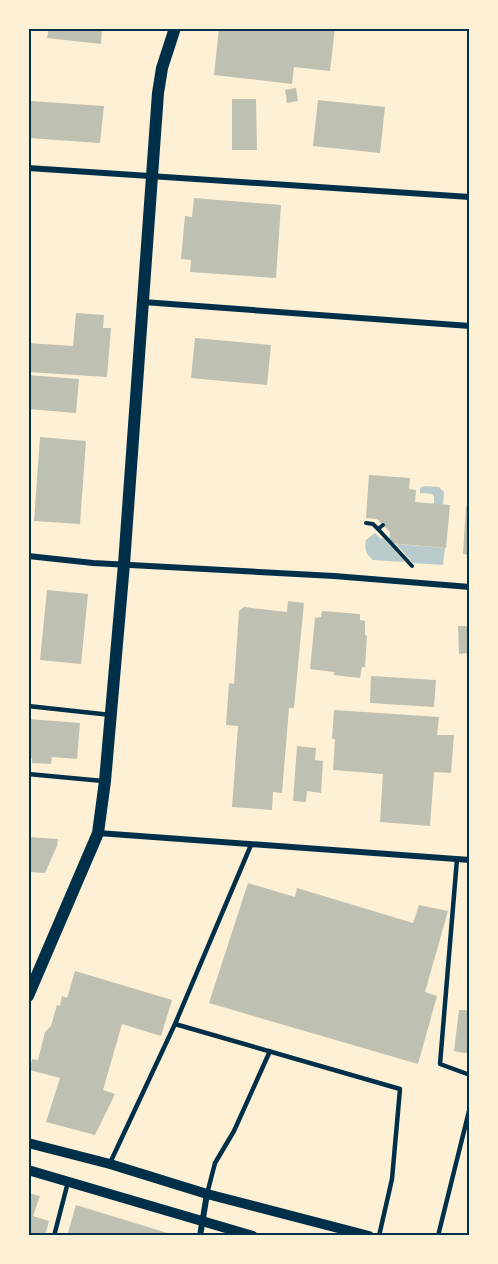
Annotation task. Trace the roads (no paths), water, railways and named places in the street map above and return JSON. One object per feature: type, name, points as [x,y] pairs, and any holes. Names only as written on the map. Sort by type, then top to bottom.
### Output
[{"type":"main road","points":[[28,996],[98,833],[105,782],[124,564],[150,176],[158,93],[162,68],[176,28]]},
{"type":"street","points":[[28,168],[470,197]]},
{"type":"street","points":[[143,302],[470,326]]},
{"type":"street","points":[[28,556],[470,587]]},
{"type":"street","points":[[98,833],[470,860]]},
{"type":"street","points":[[28,1143],[110,1164],[207,1194],[369,1236]]},
{"type":"street","points":[[28,1170],[253,1236]]},
{"type":"street","points":[[200,1236],[207,1194]]},
{"type":"lane","points":[[28,706],[111,715]]},
{"type":"lane","points":[[28,774],[105,782]]},
{"type":"lane","points":[[110,1164],[175,1024],[251,845]]},
{"type":"lane","points":[[457,859],[440,1064],[470,1075]]},
{"type":"lane","points":[[175,1024],[400,1089],[392,1179],[379,1236]]},
{"type":"lane","points":[[207,1194],[215,1163],[234,1131],[270,1051]]},
{"type":"lane","points":[[438,1236],[470,1107]]},
{"type":"lane","points":[[54,1236],[68,1182]]}]
